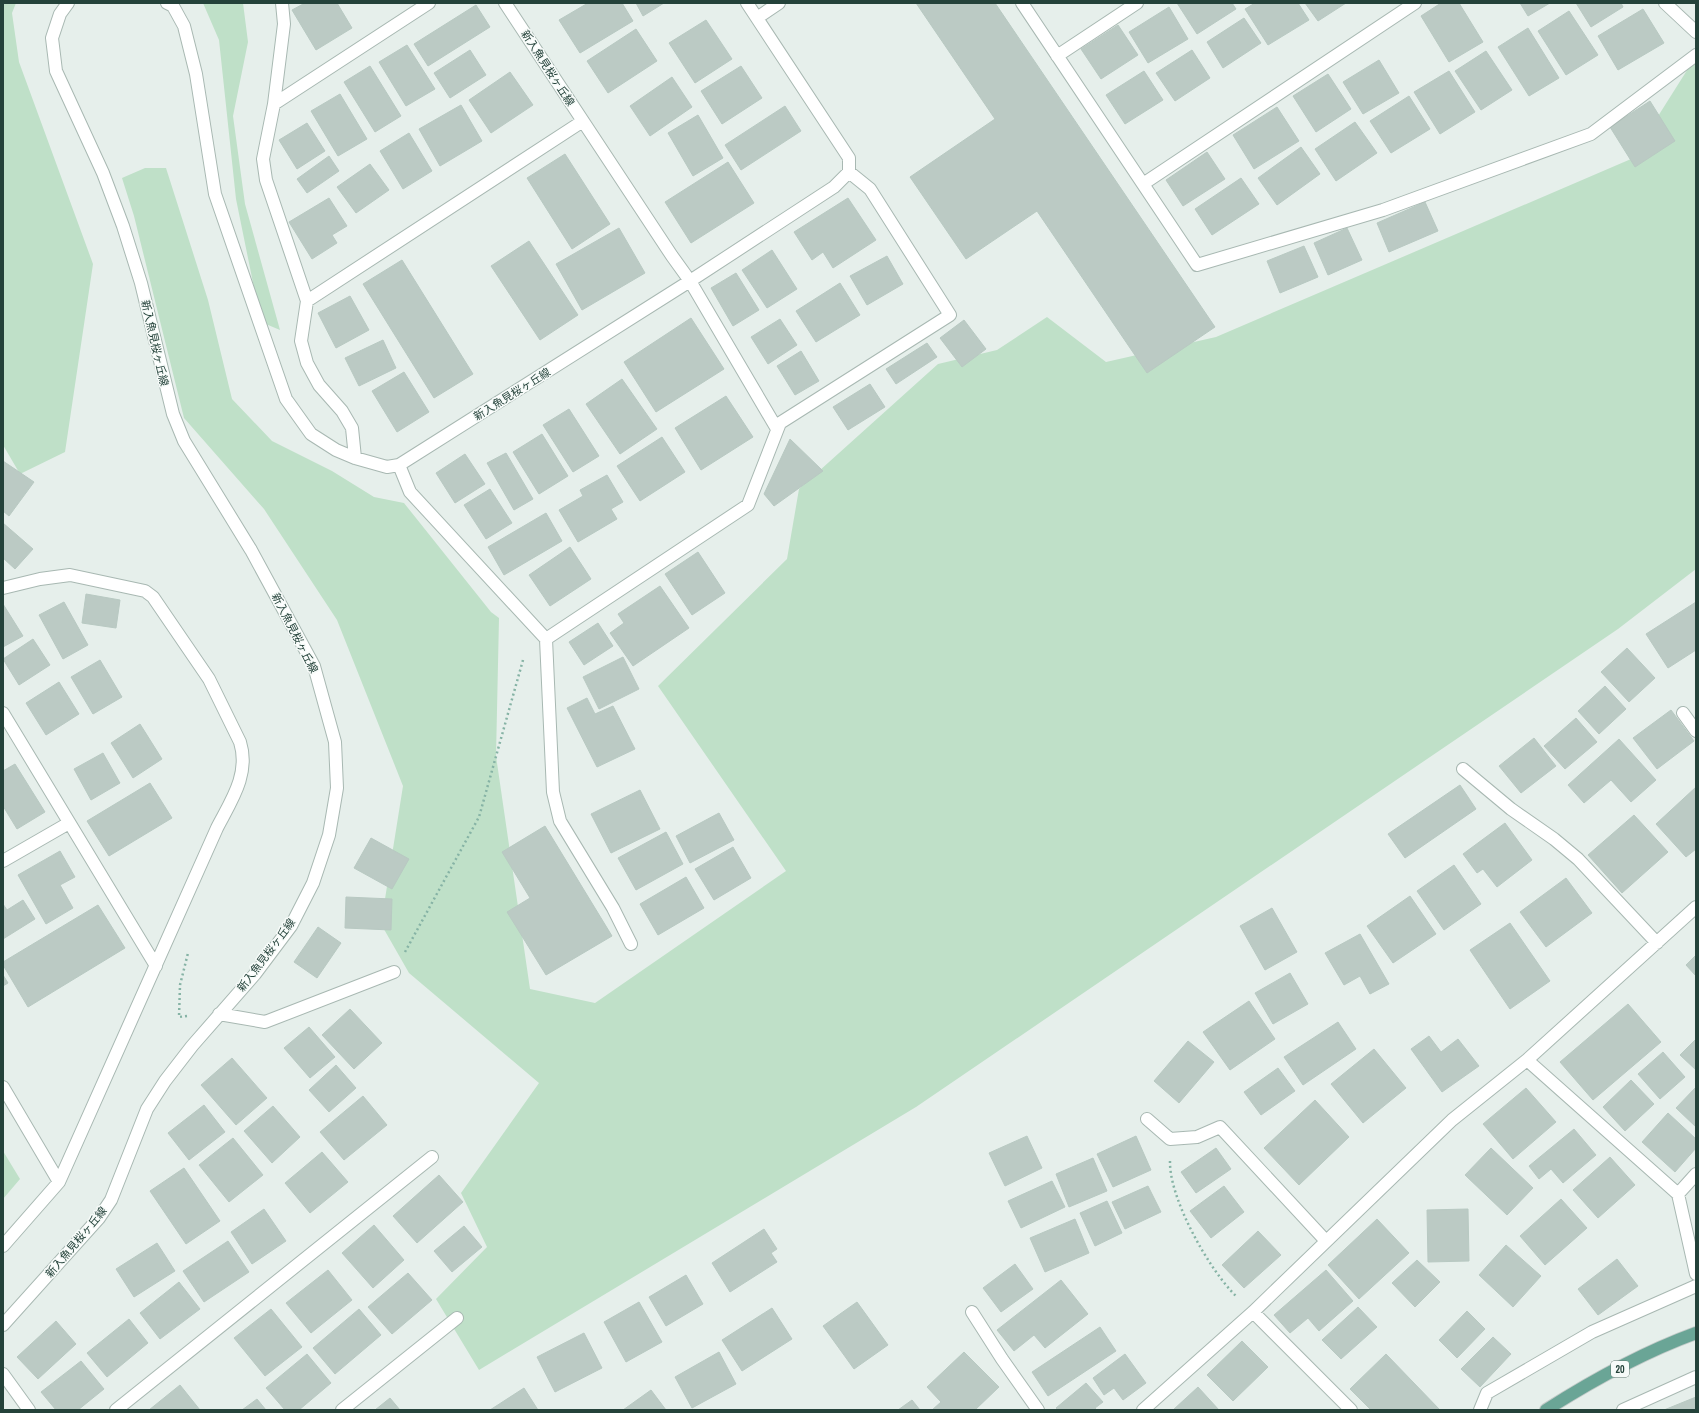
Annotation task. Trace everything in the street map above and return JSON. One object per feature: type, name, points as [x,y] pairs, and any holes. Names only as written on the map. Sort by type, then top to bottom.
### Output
[{"type":"main road","name":"20","points":[[1546,1410],[1575,1391],[1669,1343],[1696,1333]]},
{"type":"street","name":"新入魚見桜ヶ丘線","points":[[3,1325],[99,1218],[111,1200],[147,1109],[187,1052],[255,974],[291,926],[313,883],[329,835],[336,796],[335,742],[314,666],[251,550],[184,441],[173,414],[141,283],[123,226],[103,173],[56,71],[52,38],[60,14],[68,3]]},
{"type":"street","points":[[167,3],[173,6],[184,26],[196,74],[215,194],[286,399],[310,434],[336,450],[355,458],[387,467],[399,466],[410,492],[546,639],[553,792],[560,821],[613,908],[631,944]]},
{"type":"street","points":[[282,3],[284,24],[274,104],[262,158],[266,180],[307,302],[301,340],[307,363],[319,385],[342,411],[352,428],[355,458]]},
{"type":"street","points":[[274,104],[429,3]]},
{"type":"street","name":"新入魚見桜ヶ丘線","points":[[399,466],[690,281],[672,256],[506,3]]},
{"type":"street","points":[[546,639],[748,504],[780,423],[950,315],[870,189],[850,172],[849,158],[747,3]]},
{"type":"street","points":[[756,18],[779,3]]},
{"type":"street","points":[[1022,3],[1197,265],[1383,210],[1591,134],[1696,55]]},
{"type":"street","points":[[1057,56],[1137,3]]},
{"type":"street","points":[[1143,184],[1415,3]]},
{"type":"street","points":[[1665,3],[1696,32]]},
{"type":"street","points":[[307,302],[583,121]]},
{"type":"street","points":[[777,430],[690,281],[834,187],[850,172]]},
{"type":"street","points":[[3,588],[40,579],[70,576],[144,591],[153,597],[209,679],[240,742],[243,752],[243,770],[237,789],[217,828],[59,1182],[3,1246]]},
{"type":"street","points":[[1682,713],[1696,731]]},
{"type":"street","points":[[3,714],[156,966]]},
{"type":"street","points":[[1463,769],[1511,809],[1554,839],[1578,859],[1657,942]]},
{"type":"street","points":[[3,861],[69,823]]},
{"type":"street","points":[[1143,1410],[1253,1312],[1452,1120],[1527,1060],[1696,908]]},
{"type":"street","points":[[219,1014],[265,1022],[394,972]]},
{"type":"street","points":[[1527,1060],[1678,1194],[1696,1274]]},
{"type":"street","points":[[3,1087],[59,1182]]},
{"type":"street","points":[[1147,1119],[1170,1139],[1197,1137],[1220,1127],[1326,1241]]},
{"type":"street","points":[[116,1410],[432,1157]]},
{"type":"street","points":[[1678,1194],[1696,1174]]},
{"type":"street","points":[[1480,1410],[1488,1393],[1592,1332],[1696,1286]]},
{"type":"street","points":[[972,1312],[1002,1360],[1038,1410]]},
{"type":"street","points":[[1253,1312],[1351,1410]]},
{"type":"street","points":[[342,1410],[457,1318]]},
{"type":"street","points":[[3,1374],[29,1410]]},
{"type":"street","points":[[1623,1410],[1696,1376]]},
{"type":"path","points":[[394,972],[479,817],[523,659]]},
{"type":"path","points":[[171,932],[189,948],[180,985],[179,1017],[219,1014]]},
{"type":"path","points":[[1170,1139],[1170,1165],[1174,1188],[1185,1218],[1224,1285],[1253,1312]]},
{"type":"green space","points":[[3,3],[16,3],[12,13],[19,62],[93,264],[65,452],[20,474],[3,445]]},
{"type":"green space","points":[[203,3],[243,3],[248,42],[233,116],[245,204],[280,330],[261,322],[236,199],[219,40]]},
{"type":"green space","points":[[1696,56],[1696,569],[1618,629],[916,1107],[479,1370],[436,1299],[487,1247],[461,1193],[539,1083],[409,973],[381,924],[403,786],[337,620],[264,509],[184,418],[134,216],[122,178],[145,168],[166,168],[208,300],[232,399],[272,441],[332,471],[374,497],[404,503],[491,612],[499,618],[496,756],[530,989],[595,1003],[786,871],[658,686],[787,559],[799,489],[938,364],[997,350],[1047,317],[1106,362],[1216,337],[1631,159]]},
{"type":"green space","points":[[3,1151],[20,1179],[3,1199]]},
{"type":"building","points":[[305,3],[337,3],[352,28],[316,50],[292,10]]},
{"type":"building","points":[[588,3],[622,3],[633,21],[580,53],[559,20]]},
{"type":"building","points":[[636,3],[664,3],[643,16]]},
{"type":"building","points":[[916,3],[995,3],[1215,327],[1147,373],[1037,211],[966,259],[910,177],[995,119]]},
{"type":"building","points":[[1177,3],[1232,3],[1236,9],[1197,34]]},
{"type":"building","points":[[1255,3],[1298,3],[1309,20],[1268,45],[1245,9]]},
{"type":"building","points":[[1305,3],[1346,3],[1318,21]]},
{"type":"building","points":[[1441,3],[1459,3],[1483,42],[1449,62],[1421,16]]},
{"type":"building","points":[[1520,3],[1550,3],[1528,16]]},
{"type":"building","points":[[1576,3],[1621,3],[1623,7],[1591,27]]},
{"type":"building","points":[[476,5],[490,27],[428,66],[414,44]]},
{"type":"building","points":[[1169,7],[1188,39],[1148,63],[1129,32]]},
{"type":"building","points":[[1643,9],[1664,43],[1618,70],[1598,36]]},
{"type":"building","points":[[1569,11],[1598,55],[1566,75],[1538,31]]},
{"type":"building","points":[[1244,18],[1261,43],[1223,68],[1207,42]]},
{"type":"building","points":[[706,20],[732,59],[695,83],[669,43]]},
{"type":"building","points":[[1118,25],[1138,55],[1101,79],[1081,49]]},
{"type":"building","points":[[1528,28],[1559,78],[1529,96],[1498,47]]},
{"type":"building","points":[[636,29],[657,61],[608,93],[587,61]]},
{"type":"building","points":[[407,45],[435,89],[406,106],[379,62]]},
{"type":"building","points":[[470,50],[486,75],[450,98],[434,73]]},
{"type":"building","points":[[1192,50],[1210,78],[1175,101],[1156,73]]},
{"type":"building","points":[[1486,51],[1512,90],[1481,110],[1455,71]]},
{"type":"building","points":[[1379,60],[1399,93],[1363,114],[1343,82]]},
{"type":"building","points":[[370,66],[401,116],[375,132],[344,82]]},
{"type":"building","points":[[741,66],[762,98],[722,124],[701,91]]},
{"type":"building","points":[[1144,71],[1163,100],[1125,124],[1106,95]]},
{"type":"building","points":[[1449,71],[1475,112],[1440,134],[1414,92]]},
{"type":"building","points":[[510,72],[533,105],[491,133],[469,100]]},
{"type":"building","points":[[1328,74],[1351,109],[1316,132],[1293,96]]},
{"type":"building","points":[[672,77],[692,107],[650,136],[630,106]]},
{"type":"building","points":[[340,94],[367,139],[338,156],[311,111]]},
{"type":"building","points":[[1409,96],[1430,129],[1391,153],[1370,121]]},
{"type":"building","points":[[1650,101],[1675,141],[1635,167],[1610,127]]},
{"type":"building","points":[[461,105],[482,141],[440,166],[419,129]]},
{"type":"building","points":[[785,106],[801,131],[741,170],[725,145]]},
{"type":"building","points":[[1277,107],[1299,141],[1254,169],[1233,135]]},
{"type":"building","points":[[698,115],[723,158],[693,176],[668,133]]},
{"type":"building","points":[[1355,122],[1377,153],[1336,181],[1315,149]]},
{"type":"building","points":[[307,123],[325,151],[297,169],[279,140]]},
{"type":"building","points":[[409,133],[432,171],[403,189],[380,151]]},
{"type":"building","points":[[1301,147],[1320,174],[1277,205],[1258,178]]},
{"type":"building","points":[[1207,152],[1225,179],[1183,206],[1166,180]]},
{"type":"building","points":[[565,154],[610,224],[572,249],[527,178]]},
{"type":"building","points":[[329,156],[339,171],[307,193],[297,179]]},
{"type":"building","points":[[728,162],[754,203],[691,243],[665,202]]},
{"type":"building","points":[[370,164],[389,190],[356,213],[337,187]]},
{"type":"building","points":[[1241,178],[1259,204],[1212,235],[1195,209]]},
{"type":"building","points":[[329,198],[347,226],[332,235],[337,243],[312,259],[289,222]]},
{"type":"building","points":[[848,198],[876,240],[833,268],[823,252],[812,260],[794,232]]},
{"type":"building","points":[[1425,202],[1438,231],[1389,252],[1377,223]]},
{"type":"building","points":[[619,228],[645,273],[582,310],[556,264]]},
{"type":"building","points":[[1347,228],[1362,260],[1328,275],[1314,243]]},
{"type":"building","points":[[529,241],[578,315],[540,340],[491,266]]},
{"type":"building","points":[[1304,246],[1318,277],[1280,293],[1267,261]]},
{"type":"building","points":[[772,250],[797,289],[767,308],[742,270]]},
{"type":"building","points":[[887,256],[903,284],[867,305],[850,276]]},
{"type":"building","points":[[402,260],[473,374],[434,398],[363,284]]},
{"type":"building","points":[[736,273],[759,310],[733,326],[711,288]]},
{"type":"building","points":[[840,283],[860,315],[816,342],[796,311]]},
{"type":"building","points":[[350,296],[369,330],[336,348],[318,313]]},
{"type":"building","points":[[691,318],[724,369],[656,412],[624,362]]},
{"type":"building","points":[[780,319],[797,345],[768,364],[751,337]]},
{"type":"building","points":[[964,320],[986,349],[962,367],[940,338]]},
{"type":"building","points":[[383,340],[396,368],[359,386],[345,358]]},
{"type":"building","points":[[927,343],[937,357],[896,384],[886,369]]},
{"type":"building","points":[[801,351],[819,381],[795,395],[777,366]]},
{"type":"building","points":[[404,372],[429,412],[397,432],[372,391]]},
{"type":"building","points":[[622,379],[657,429],[620,454],[586,404]]},
{"type":"building","points":[[870,384],[885,407],[848,430],[833,407]]},
{"type":"building","points":[[726,396],[753,437],[701,470],[675,428]]},
{"type":"building","points":[[569,409],[599,456],[573,472],[543,425]]},
{"type":"building","points":[[542,434],[568,476],[539,494],[513,452]]},
{"type":"building","points":[[662,437],[685,472],[640,501],[617,466]]},
{"type":"building","points":[[790,439],[823,471],[774,506],[764,494]]},
{"type":"building","points":[[506,453],[533,499],[514,510],[487,463]]},
{"type":"building","points":[[465,454],[485,484],[455,503],[436,473]]},
{"type":"building","points":[[3,461],[34,482],[9,516],[3,511]]},
{"type":"building","points":[[607,475],[623,502],[611,509],[617,519],[578,542],[559,510],[583,496],[580,490]]},
{"type":"building","points":[[490,489],[512,523],[486,539],[464,505]]},
{"type":"building","points":[[546,513],[562,541],[504,575],[488,547]]},
{"type":"building","points":[[3,523],[33,549],[15,569],[3,558]]},
{"type":"building","points":[[570,547],[591,579],[550,606],[529,575]]},
{"type":"building","points":[[698,552],[725,593],[692,615],[665,574]]},
{"type":"building","points":[[660,586],[689,628],[633,666],[610,633],[624,623],[618,614]]},
{"type":"building","points":[[86,594],[120,600],[116,628],[82,623]]},
{"type":"building","points":[[64,602],[88,645],[63,659],[39,615]]},
{"type":"building","points":[[1696,602],[1696,650],[1668,668],[1646,634]]},
{"type":"building","points":[[3,604],[23,636],[3,647]]},
{"type":"building","points":[[598,623],[613,646],[584,665],[569,642]]},
{"type":"building","points":[[33,639],[50,665],[19,685],[3,659]]},
{"type":"building","points":[[1627,648],[1655,678],[1629,702],[1601,672]]},
{"type":"building","points":[[623,657],[639,689],[599,709],[583,677]]},
{"type":"building","points":[[100,660],[122,697],[93,714],[71,677]]},
{"type":"building","points":[[59,682],[79,714],[46,735],[26,703]]},
{"type":"building","points":[[1605,686],[1626,709],[1599,734],[1578,711]]},
{"type":"building","points":[[587,698],[595,714],[613,706],[635,749],[597,767],[567,708]]},
{"type":"building","points":[[1671,710],[1694,741],[1657,769],[1633,738]]},
{"type":"building","points":[[1576,718],[1597,742],[1565,769],[1544,746]]},
{"type":"building","points":[[140,724],[162,759],[133,778],[111,743]]},
{"type":"building","points":[[1534,738],[1556,766],[1521,793],[1499,766]]},
{"type":"building","points":[[1619,739],[1656,780],[1631,802],[1611,780],[1584,803],[1568,785]]},
{"type":"building","points":[[103,753],[120,783],[91,800],[74,769]]},
{"type":"building","points":[[15,764],[45,812],[17,829],[3,806],[3,771]]},
{"type":"building","points":[[150,783],[172,818],[109,856],[87,821]]},
{"type":"building","points":[[1460,785],[1476,809],[1405,858],[1388,834]]},
{"type":"building","points":[[1696,787],[1696,849],[1686,857],[1656,824]]},
{"type":"building","points":[[640,790],[660,829],[611,853],[591,814]]},
{"type":"building","points":[[719,813],[734,840],[690,863],[676,836]]},
{"type":"building","points":[[1634,815],[1668,852],[1622,893],[1588,855]]},
{"type":"building","points":[[1505,823],[1532,860],[1497,887],[1483,869],[1477,873],[1463,854]]},
{"type":"building","points":[[545,826],[612,936],[546,975],[507,912],[530,898],[502,852]]},
{"type":"building","points":[[666,832],[683,864],[636,890],[618,858]]},
{"type":"building","points":[[371,838],[409,859],[392,889],[354,868]]},
{"type":"building","points":[[733,847],[751,878],[714,900],[695,869]]},
{"type":"building","points":[[60,851],[75,877],[60,885],[73,908],[46,924],[18,875]]},
{"type":"building","points":[[1454,865],[1481,904],[1444,930],[1417,891]]},
{"type":"building","points":[[686,877],[704,908],[658,935],[640,904]]},
{"type":"building","points":[[1566,878],[1592,913],[1546,947],[1520,912]]},
{"type":"building","points":[[1410,896],[1436,934],[1393,963],[1367,926]]},
{"type":"building","points":[[346,897],[392,899],[391,930],[345,928]]},
{"type":"building","points":[[23,900],[35,919],[3,939],[3,904],[7,910]]},
{"type":"building","points":[[98,905],[125,948],[28,1007],[3,965],[3,962]]},
{"type":"building","points":[[1272,908],[1297,952],[1265,970],[1240,926]]},
{"type":"building","points":[[1510,923],[1550,981],[1510,1009],[1470,950]]},
{"type":"building","points":[[318,927],[341,943],[317,978],[294,962]]},
{"type":"building","points":[[1360,934],[1389,984],[1370,994],[1360,976],[1344,985],[1325,953]]},
{"type":"building","points":[[1696,955],[1696,976],[1686,965]]},
{"type":"building","points":[[1290,973],[1308,1004],[1273,1024],[1255,993]]},
{"type":"building","points":[[3,975],[8,983],[3,986]]},
{"type":"building","points":[[1249,1001],[1275,1039],[1230,1070],[1203,1032]]},
{"type":"building","points":[[1628,1004],[1661,1042],[1593,1100],[1560,1062]]},
{"type":"building","points":[[350,1009],[382,1043],[354,1069],[322,1035]]},
{"type":"building","points":[[1338,1022],[1356,1049],[1303,1085],[1284,1057]]},
{"type":"building","points":[[309,1027],[335,1057],[310,1078],[284,1048]]},
{"type":"building","points":[[1429,1036],[1441,1052],[1458,1039],[1479,1066],[1442,1092],[1411,1049]]},
{"type":"building","points":[[1696,1039],[1696,1070],[1680,1055]]},
{"type":"building","points":[[1188,1041],[1214,1062],[1179,1103],[1154,1081]]},
{"type":"building","points":[[1374,1049],[1406,1088],[1363,1123],[1331,1084]]},
{"type":"building","points":[[1663,1052],[1685,1077],[1660,1099],[1638,1074]]},
{"type":"building","points":[[232,1058],[267,1098],[236,1125],[201,1085]]},
{"type":"building","points":[[336,1065],[356,1088],[329,1112],[309,1090]]},
{"type":"building","points":[[1278,1068],[1295,1091],[1261,1115],[1244,1092]]},
{"type":"building","points":[[1631,1080],[1654,1104],[1625,1131],[1603,1107]]},
{"type":"building","points":[[1696,1087],[1696,1127],[1676,1108]]},
{"type":"building","points":[[1526,1088],[1556,1122],[1513,1159],[1483,1124]]},
{"type":"building","points":[[363,1096],[387,1125],[344,1160],[320,1132]]},
{"type":"building","points":[[1315,1100],[1349,1137],[1299,1185],[1264,1148]]},
{"type":"building","points":[[204,1105],[225,1132],[189,1160],[168,1133]]},
{"type":"building","points":[[273,1106],[300,1137],[272,1163],[244,1131]]},
{"type":"building","points":[[1668,1113],[1696,1139],[1696,1148],[1675,1172],[1642,1142]]},
{"type":"building","points":[[1574,1129],[1596,1155],[1563,1183],[1551,1169],[1539,1179],[1529,1166]]},
{"type":"building","points":[[1027,1136],[1042,1168],[1005,1186],[989,1153]]},
{"type":"building","points":[[1136,1136],[1151,1170],[1113,1187],[1097,1154]]},
{"type":"building","points":[[233,1138],[263,1175],[229,1202],[199,1165]]},
{"type":"building","points":[[1216,1148],[1231,1169],[1196,1193],[1181,1172]]},
{"type":"building","points":[[1491,1148],[1533,1188],[1507,1215],[1465,1175]]},
{"type":"building","points":[[322,1152],[348,1182],[310,1213],[285,1183]]},
{"type":"building","points":[[1610,1157],[1635,1185],[1598,1218],[1573,1190]]},
{"type":"building","points":[[1093,1158],[1107,1191],[1069,1207],[1056,1174]]},
{"type":"building","points":[[184,1168],[220,1221],[186,1244],[150,1191]]},
{"type":"building","points":[[439,1175],[463,1202],[417,1243],[393,1216]]},
{"type":"building","points":[[1052,1181],[1065,1207],[1021,1228],[1008,1201]]},
{"type":"building","points":[[1148,1186],[1161,1212],[1125,1229],[1112,1202]]},
{"type":"building","points":[[1224,1186],[1244,1212],[1211,1238],[1190,1211]]},
{"type":"building","points":[[1561,1199],[1587,1228],[1545,1265],[1520,1236]]},
{"type":"building","points":[[1107,1201],[1122,1233],[1095,1246],[1080,1213]]},
{"type":"building","points":[[264,1209],[286,1241],[252,1264],[231,1232]]},
{"type":"building","points":[[1468,1209],[1469,1261],[1428,1262],[1427,1210]]},
{"type":"building","points":[[1075,1219],[1089,1253],[1045,1272],[1030,1238]]},
{"type":"building","points":[[1377,1219],[1409,1253],[1359,1299],[1328,1265]]},
{"type":"building","points":[[374,1225],[404,1260],[373,1288],[342,1253]]},
{"type":"building","points":[[464,1226],[482,1247],[452,1272],[434,1251]]},
{"type":"building","points":[[764,1229],[777,1249],[771,1253],[777,1262],[730,1292],[712,1263]]},
{"type":"building","points":[[1258,1231],[1281,1255],[1244,1288],[1222,1265]]},
{"type":"building","points":[[228,1241],[249,1272],[204,1302],[183,1271]]},
{"type":"building","points":[[157,1243],[175,1271],[134,1297],[116,1269]]},
{"type":"building","points":[[1506,1245],[1541,1276],[1513,1307],[1479,1275]]},
{"type":"building","points":[[1617,1259],[1638,1286],[1598,1315],[1578,1289]]},
{"type":"building","points":[[1417,1260],[1440,1282],[1415,1307],[1392,1283]]},
{"type":"building","points":[[1015,1264],[1033,1289],[1001,1312],[983,1288]]},
{"type":"building","points":[[328,1270],[352,1300],[311,1333],[286,1303]]},
{"type":"building","points":[[1326,1270],[1353,1301],[1319,1331],[1308,1318],[1290,1333],[1274,1315]]},
{"type":"building","points":[[408,1273],[432,1300],[392,1334],[368,1307]]},
{"type":"building","points":[[686,1275],[703,1304],[666,1326],[649,1297]]},
{"type":"building","points":[[1061,1280],[1088,1314],[1045,1348],[1034,1335],[1014,1351],[997,1330]]},
{"type":"building","points":[[179,1282],[200,1309],[160,1339],[140,1313]]},
{"type":"building","points":[[639,1302],[662,1342],[626,1362],[604,1322]]},
{"type":"building","points":[[857,1302],[888,1345],[854,1369],[823,1326]]},
{"type":"building","points":[[1358,1307],[1377,1327],[1341,1359],[1322,1340]]},
{"type":"building","points":[[772,1308],[792,1339],[742,1371],[722,1340]]},
{"type":"building","points":[[271,1309],[302,1347],[265,1376],[234,1338]]},
{"type":"building","points":[[359,1309],[381,1335],[335,1374],[313,1348]]},
{"type":"building","points":[[1467,1311],[1485,1329],[1457,1358],[1439,1340]]},
{"type":"building","points":[[129,1319],[148,1343],[107,1377],[87,1353]]},
{"type":"building","points":[[56,1321],[76,1344],[38,1379],[17,1357]]},
{"type":"building","points":[[1100,1327],[1116,1351],[1048,1396],[1032,1372]]},
{"type":"building","points":[[584,1333],[602,1368],[555,1392],[537,1357]]},
{"type":"building","points":[[1493,1337],[1511,1354],[1480,1387],[1461,1369]]},
{"type":"building","points":[[1242,1341],[1268,1367],[1233,1401],[1207,1375]]},
{"type":"building","points":[[719,1352],[736,1384],[692,1408],[675,1377]]},
{"type":"building","points":[[964,1352],[999,1387],[975,1410],[932,1410],[941,1402],[927,1387]]},
{"type":"building","points":[[307,1354],[331,1383],[299,1410],[285,1410],[266,1388]]},
{"type":"building","points":[[1125,1354],[1146,1383],[1123,1400],[1114,1388],[1104,1395],[1093,1378]]},
{"type":"building","points":[[1386,1354],[1440,1410],[1371,1410],[1350,1389]]},
{"type":"building","points":[[81,1361],[104,1389],[78,1410],[56,1410],[41,1392]]},
{"type":"building","points":[[1086,1383],[1103,1402],[1095,1408],[1097,1410],[1058,1410],[1056,1408]]},
{"type":"building","points":[[180,1385],[200,1410],[149,1410]]},
{"type":"building","points":[[1198,1387],[1219,1410],[1173,1410]]},
{"type":"building","points":[[524,1388],[538,1410],[490,1410]]},
{"type":"building","points":[[651,1390],[666,1410],[623,1410]]},
{"type":"building","points":[[1696,1397],[1696,1410],[1664,1410]]},
{"type":"building","points":[[390,1398],[400,1410],[375,1410]]},
{"type":"building","points":[[257,1399],[266,1410],[242,1410]]},
{"type":"building","points":[[912,1400],[920,1410],[898,1410]]}]
